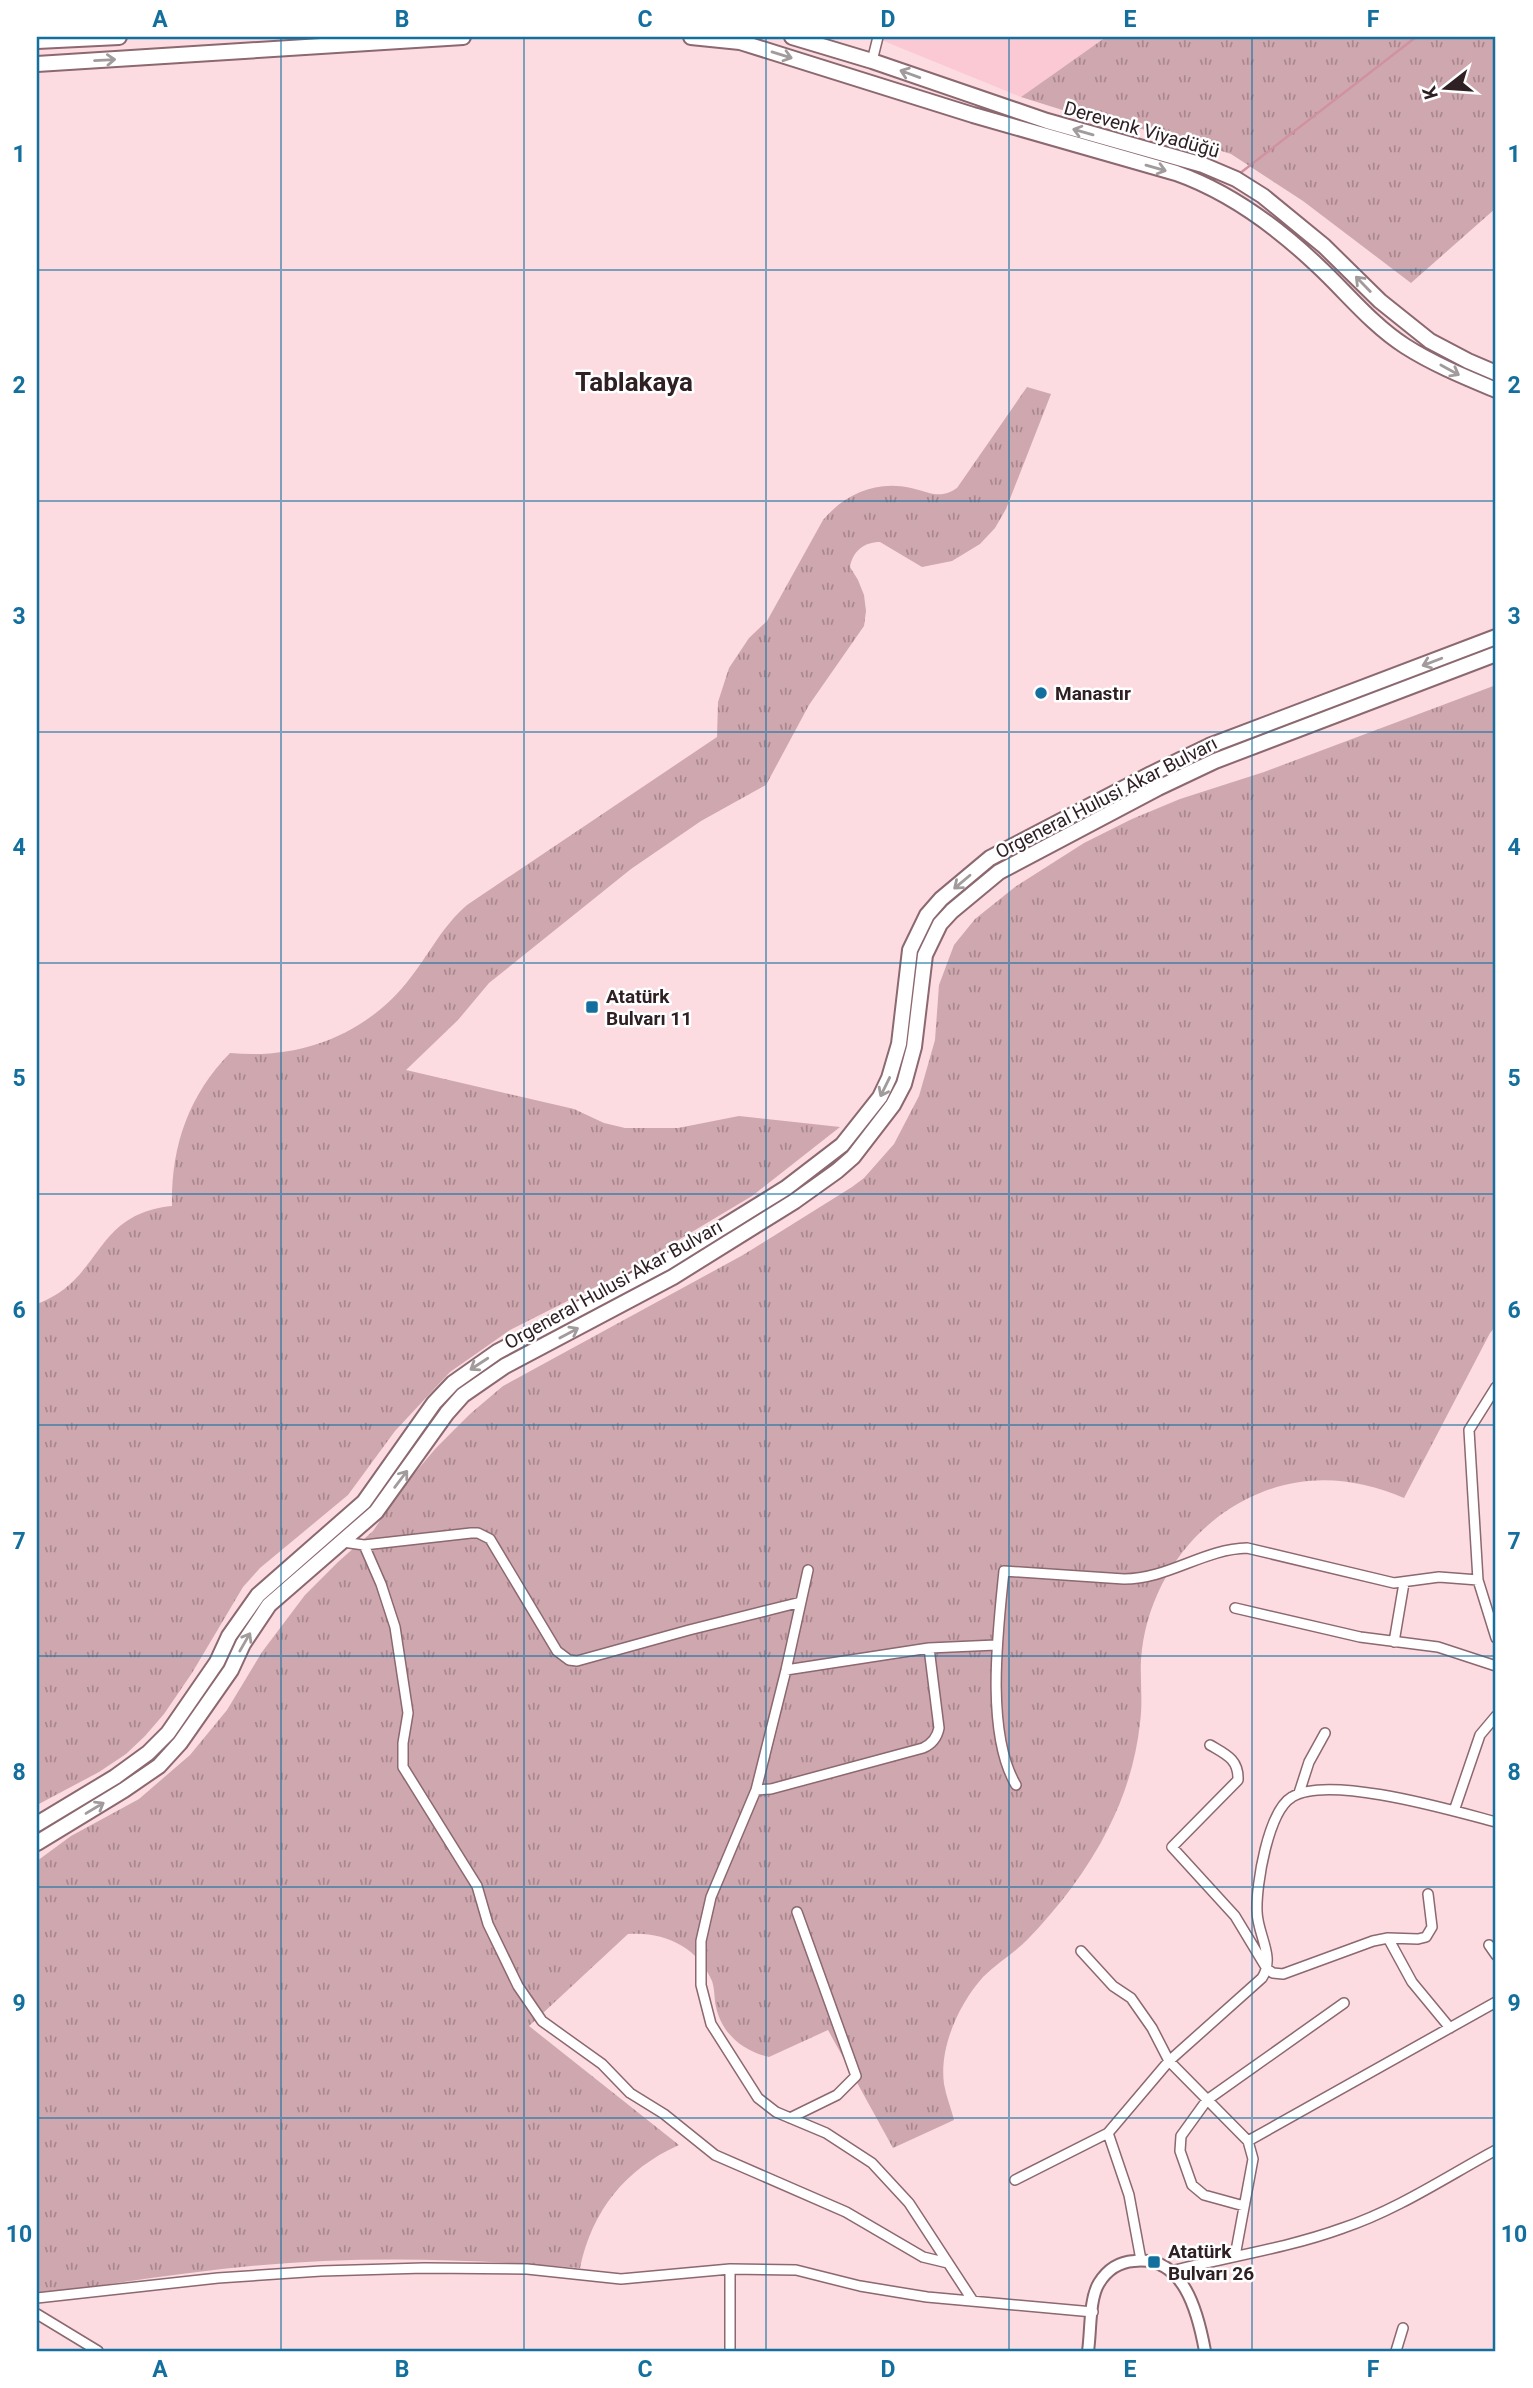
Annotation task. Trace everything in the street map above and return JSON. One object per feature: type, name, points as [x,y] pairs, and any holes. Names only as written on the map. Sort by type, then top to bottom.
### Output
[{"type":"main road","points":[[37,41],[119,37]]},
{"type":"main road","points":[[37,64],[463,37]]},
{"type":"main road","name":"Derevenk Viyadüğü","points":[[691,37],[740,42],[973,116],[1176,173],[1219,192],[1257,216],[1298,248],[1372,319],[1405,346],[1461,376],[1496,390]]},
{"type":"main road","points":[[792,37],[872,61]]},
{"type":"main road","name":"Derevenk Viyadüğü","points":[[872,61],[1080,131],[1203,165],[1236,179],[1263,196],[1324,246],[1380,301],[1430,341],[1496,373]]},
{"type":"main road","name":"Orgeneral Hulusi Akar Bulvarı","points":[[37,1824],[115,1777],[148,1754],[168,1733],[217,1662],[229,1636],[258,1594],[364,1502],[434,1403],[453,1383],[497,1353],[665,1264],[786,1188],[842,1146],[880,1097],[889,1078],[899,1044],[910,950],[927,915],[941,899],[990,858],[1151,774],[1209,747],[1496,637]]},
{"type":"main road","name":"Orgeneral Hulusi Akar Bulvarı","points":[[37,1843],[159,1766],[180,1743],[231,1670],[243,1644],[269,1605],[376,1512],[463,1395],[505,1366],[673,1277],[795,1201],[853,1157],[893,1105],[904,1084],[914,1047],[925,955],[940,924],[999,872],[1215,761],[1496,654]]},
{"type":"street","points":[[872,61],[878,37]]},
{"type":"street","points":[[1496,1387],[1469,1430],[1478,1580],[1496,1638]]},
{"type":"street","points":[[343,1542],[364,1545],[471,1533],[484,1535],[490,1539],[556,1651],[569,1660],[577,1661],[689,1629],[801,1602]]},
{"type":"street","points":[[364,1545],[381,1584],[395,1627],[408,1713],[402,1743],[402,1767],[477,1886],[488,1924],[519,1986],[542,2021],[602,2064],[630,2093],[664,2114],[715,2155],[846,2212],[923,2257],[948,2263]]},
{"type":"street","points":[[1016,1785],[1005,1764],[1000,1742],[996,1645],[1004,1571],[1133,1579],[1160,1575],[1226,1551],[1247,1548],[1384,1581],[1404,1583],[1439,1577],[1478,1580]]},
{"type":"street","points":[[808,1570],[756,1790],[711,1897],[701,1941],[701,1985],[711,2024],[758,2098],[776,2112],[826,2133],[872,2163],[909,2203],[973,2301]]},
{"type":"street","points":[[1394,1642],[1404,1583]]},
{"type":"street","points":[[1235,1608],[1312,1627],[1438,1647],[1496,1666]]},
{"type":"street","points":[[786,1670],[929,1648],[996,1645]]},
{"type":"street","points":[[756,1790],[771,1789],[930,1745],[939,1728],[929,1648]]},
{"type":"street","points":[[1454,1811],[1480,1735],[1496,1716]]},
{"type":"street","points":[[1299,1794],[1309,1762],[1325,1733]]},
{"type":"street","points":[[1210,1745],[1234,1761],[1238,1768],[1238,1780],[1172,1847],[1235,1916],[1267,1969],[1283,1974],[1388,1938],[1418,1939],[1429,1934],[1432,1927],[1428,1894]]},
{"type":"street","points":[[1016,2180],[1108,2133],[1169,2061],[1259,1982],[1267,1969],[1268,1958],[1256,1913],[1263,1864],[1276,1815],[1286,1802],[1299,1794],[1318,1791],[1362,1792],[1404,1798],[1496,1822]]},
{"type":"street","points":[[790,2118],[837,2095],[856,2076],[797,1912]]},
{"type":"street","points":[[1388,1938],[1412,1982],[1450,2028]]},
{"type":"street","points":[[1489,1945],[1496,1955]]},
{"type":"street","points":[[1081,1951],[1113,1986],[1131,1998],[1152,2028],[1169,2061],[1248,2141],[1253,2159],[1235,2256]]},
{"type":"street","points":[[1248,2141],[1496,2002]]},
{"type":"street","points":[[1244,2206],[1204,2195],[1192,2185],[1180,2151],[1181,2136],[1207,2100],[1344,2003]]},
{"type":"street","points":[[1108,2133],[1129,2195],[1141,2260]]},
{"type":"street","points":[[1171,2271],[1311,2239],[1379,2214],[1496,2150]]},
{"type":"street","points":[[1088,2351],[1093,2297],[1098,2283],[1116,2265],[1141,2260],[1154,2262],[1171,2271],[1185,2288],[1197,2312],[1205,2351]]},
{"type":"street","points":[[37,2298],[218,2278],[321,2271],[527,2269],[621,2279],[730,2269],[796,2270],[860,2286],[927,2297],[1093,2312]]},
{"type":"street","points":[[730,2269],[730,2348]]},
{"type":"street","points":[[37,2314],[98,2351]]},
{"type":"street","points":[[1396,2351],[1403,2328]]},
{"type":"shaded area","points":[[874,37],[1106,37],[1021,97]]},
{"type":"green space","points":[[1106,37],[1496,37],[1496,208],[1411,283],[1303,201],[1231,154],[1021,97]]},
{"type":"green space","points":[[1027,387],[1051,394],[1006,509],[995,528],[980,544],[952,561],[922,567],[880,542],[864,546],[854,556],[850,567],[864,595],[864,626],[809,705],[766,785],[701,821],[631,869],[489,983],[458,1020],[406,1070],[574,1109],[604,1123],[625,1128],[678,1128],[739,1116],[840,1127],[752,1196],[625,1272],[510,1330],[450,1372],[395,1431],[348,1495],[260,1568],[243,1587],[192,1673],[145,1736],[126,1754],[99,1772],[37,1805],[37,1304],[59,1293],[75,1279],[112,1234],[127,1221],[146,1211],[172,1206],[175,1163],[185,1124],[203,1087],[230,1053],[282,1052],[307,1047],[354,1028],[394,997],[450,922],[467,905],[717,737],[718,702],[729,668],[749,638],[767,621],[823,520],[851,496],[874,488],[898,486],[934,494],[951,492],[957,488]]},
{"type":"green space","points":[[1496,685],[1496,1326],[1404,1498],[1369,1486],[1333,1480],[1278,1487],[1236,1505],[1214,1520],[1194,1538],[1177,1559],[1152,1607],[1145,1633],[1141,1660],[1138,1737],[1133,1764],[1120,1804],[1091,1859],[1061,1901],[1027,1940],[983,1977],[959,2013],[948,2041],[943,2070],[954,2120],[893,2148],[828,2030],[769,2057],[742,2046],[723,2025],[716,2007],[712,1981],[706,1969],[689,1950],[654,1935],[628,1934],[529,2026],[679,2145],[642,2166],[614,2194],[593,2228],[580,2268],[446,2260],[311,2262],[199,2272],[37,2295],[37,1861],[71,1836],[139,1799],[190,1755],[227,1710],[262,1652],[305,1595],[373,1531],[402,1488],[436,1448],[503,1386],[743,1255],[864,1178],[894,1144],[919,1096],[935,1040],[939,985],[954,945],[975,919],[1015,887],[1084,843],[1132,819],[1180,799],[1264,772]]},
{"type":"waterway","points":[[1239,174],[1416,37]]},
{"type":"place","name":"Manastır","points":[[1041,693]]},
{"type":"place","name":"Atatürk Bulvarı 11","points":[[592,1007]]},
{"type":"place","name":"Atatürk Bulvarı 26","points":[[1154,2262]]},
{"type":"district","name":"Tablakaya","points":[[634,382]]}]
